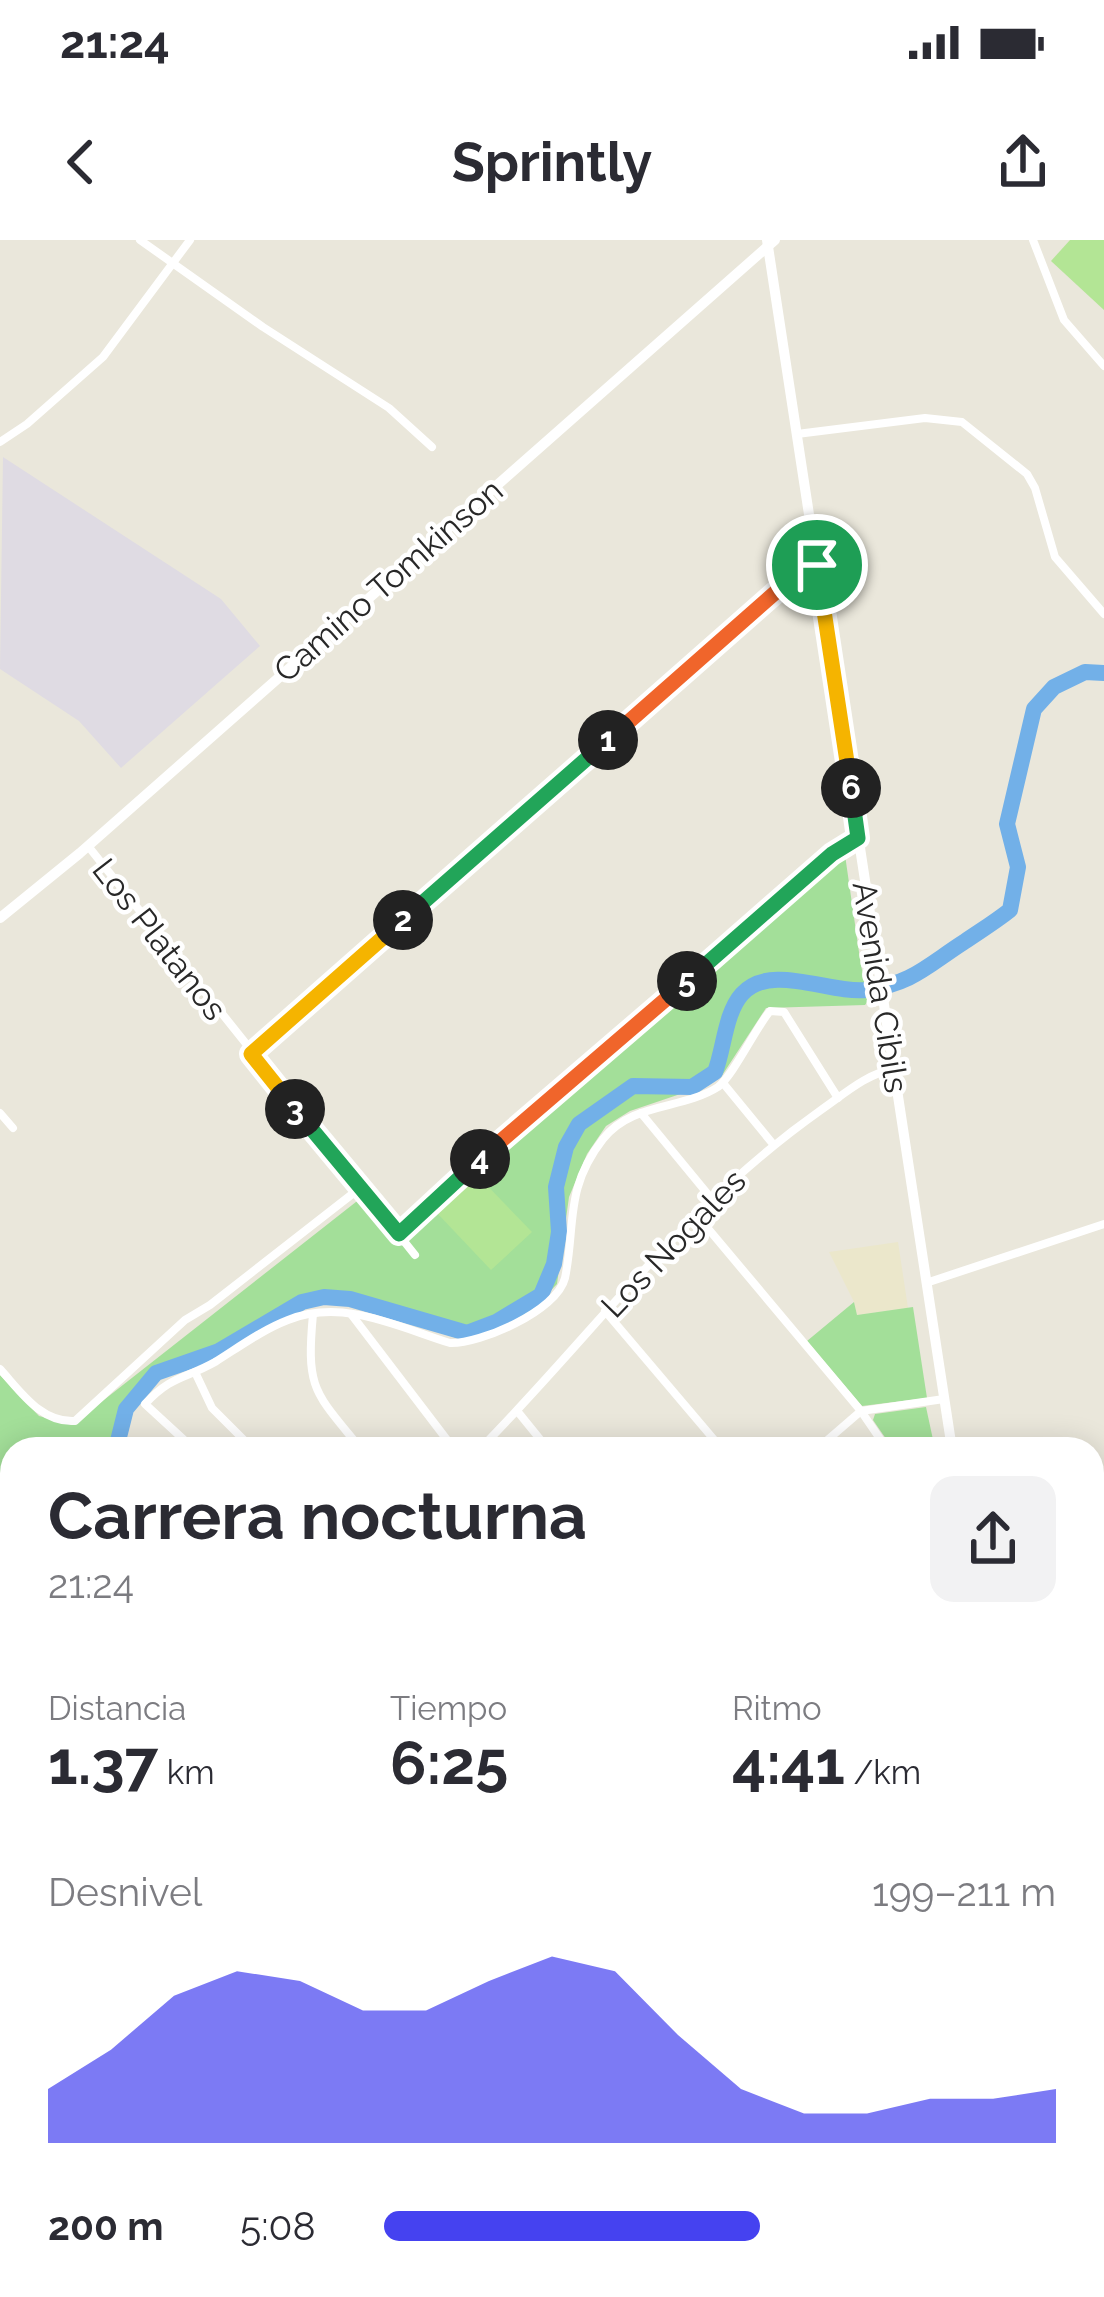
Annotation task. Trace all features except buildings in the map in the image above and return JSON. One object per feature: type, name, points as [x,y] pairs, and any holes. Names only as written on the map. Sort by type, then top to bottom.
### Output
[{"type":"street","points":[[140,240],[389,408],[432,447]]},
{"type":"street","points":[[0,442],[104,357],[190,240]]},
{"type":"street","points":[[1033,240],[1064,320],[1104,365]]},
{"type":"street","name":"Avenida Cibils","points":[[770,242],[950,1437]]},
{"type":"street","name":"Camino Tomkinson","points":[[0,918],[88,846],[770,242]]},
{"type":"street","points":[[797,434],[941,418],[974,429],[1031,479],[1054,557],[1104,614]]},
{"type":"street","points":[[251,1054],[794,576],[817,565]]},
{"type":"street","points":[[399,1234],[832,854],[858,838]]},
{"type":"street","name":"Los Platanos","points":[[88,846],[415,1255]]},
{"type":"street","points":[[181,1437],[145,1404],[171,1380],[195,1372],[286,1320],[350,1313],[465,1344],[532,1314],[565,1282],[569,1218],[590,1159],[612,1129],[641,1113],[723,1083],[773,1010],[784,1012],[838,1098]]},
{"type":"street","name":"Los Nogales","points":[[492,1437],[711,1198],[773,1144],[873,1075],[892,1069]]},
{"type":"street","points":[[723,1083],[773,1144]]},
{"type":"street","points":[[0,1113],[13,1128]]},
{"type":"street","points":[[641,1113],[711,1198]]},
{"type":"street","points":[[0,1369],[52,1419],[82,1418],[185,1320],[360,1189]]},
{"type":"street","points":[[695,1214],[879,1437]]},
{"type":"street","points":[[926,1283],[1104,1224]]},
{"type":"street","points":[[605,1311],[712,1437]]},
{"type":"street","points":[[350,1313],[445,1437]]},
{"type":"street","points":[[313,1314],[309,1372],[352,1437]]},
{"type":"street","points":[[195,1372],[212,1408],[241,1437]]},
{"type":"street","points":[[831,1437],[861,1411],[944,1399]]},
{"type":"street","points":[[518,1412],[538,1437]]},
{"type":"shaded area","points":[[3,457],[221,599],[260,646],[121,768],[79,721],[0,669]]},
{"type":"shaded area","points":[[898,1242],[908,1308],[857,1315],[829,1252]]},
{"type":"green space","points":[[1070,240],[1104,240],[1104,310],[1051,261]]},
{"type":"green space","points":[[845,855],[870,998],[865,1005],[766,1008],[721,1077],[630,1111],[606,1126],[587,1154],[569,1197],[557,1284],[529,1313],[464,1340],[354,1305],[304,1305],[219,1355],[162,1378],[134,1409],[125,1437],[0,1437],[0,1375],[39,1416],[72,1425],[361,1198],[401,1242],[510,1136]]},
{"type":"green space","points":[[477,1175],[532,1232],[491,1270],[437,1213]]},
{"type":"green space","points":[[854,1302],[857,1315],[913,1307],[927,1398],[862,1406],[807,1341]]},
{"type":"green space","points":[[926,1407],[932,1437],[885,1437],[873,1420],[875,1414]]},
{"type":"waterway","points":[[119,1437],[126,1409],[156,1373],[219,1351],[302,1302],[324,1297],[350,1299],[467,1333],[541,1295],[554,1264],[559,1232],[556,1187],[566,1147],[579,1124],[633,1086],[692,1087],[715,1072],[732,1011],[754,985],[784,980],[866,990],[896,983],[1010,910],[1018,867],[1007,824],[1034,709],[1054,687],[1085,672],[1104,673]]},
{"type":"route","points":[[817,565],[858,838],[832,854],[399,1234],[251,1054],[794,576],[817,565]]}]
